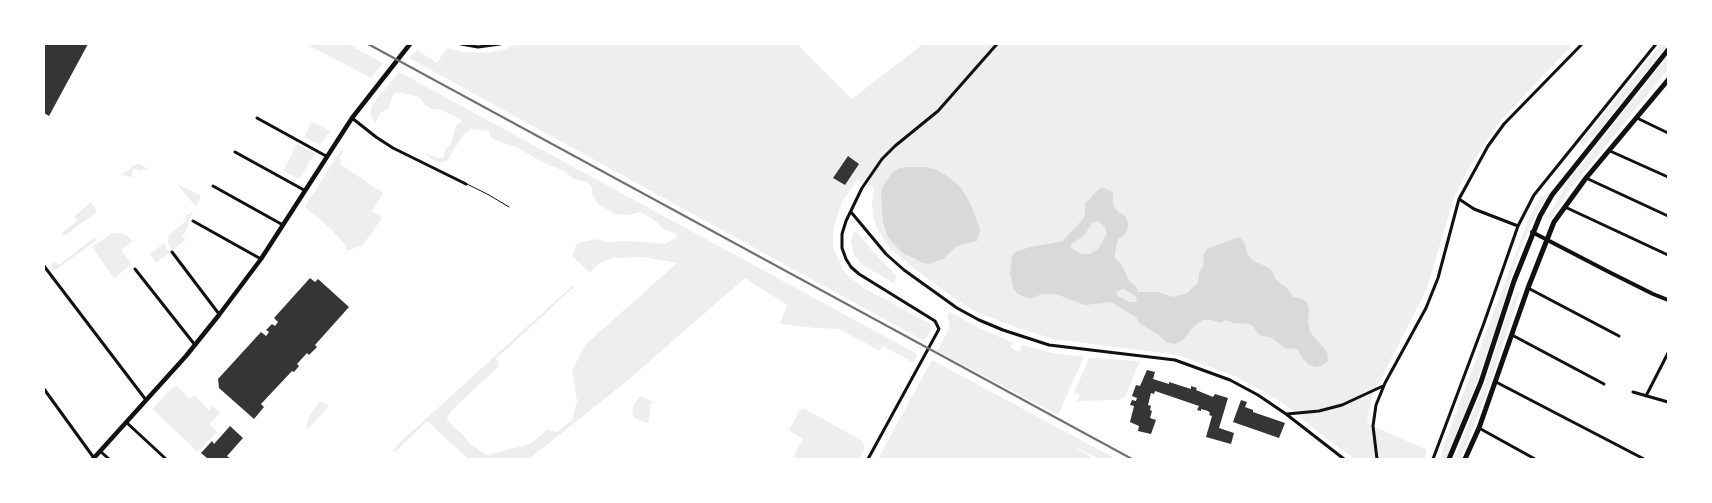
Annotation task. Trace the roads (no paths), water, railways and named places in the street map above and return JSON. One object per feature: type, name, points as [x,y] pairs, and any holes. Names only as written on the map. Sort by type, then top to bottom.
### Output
[{"type":"highway","points":[[1449,459],[1481,382],[1532,232],[1552,195],[1668,50]]},
{"type":"highway","points":[[1465,459],[1479,428],[1528,288],[1554,222],[1586,178],[1666,86],[1668,80]]},
{"type":"main road","points":[[94,459],[195,345],[219,315],[261,259],[352,118],[408,46]]},
{"type":"street","points":[[461,44],[478,47],[500,44]]},
{"type":"street","points":[[868,459],[939,329],[935,321],[927,315],[859,274],[851,267],[842,248],[844,226],[862,188],[882,159],[938,112],[998,44]]},
{"type":"street","points":[[1377,459],[1373,426],[1376,405],[1383,386],[1426,308],[1450,239],[1459,199],[1488,146],[1504,124],[1582,44]]},
{"type":"street","points":[[1432,459],[1518,226],[1534,195],[1656,44]]},
{"type":"street","points":[[257,118],[326,156]]},
{"type":"street","points":[[352,118],[393,148],[466,184]]},
{"type":"street","points":[[1637,118],[1668,133]]},
{"type":"street","points":[[1610,151],[1668,177]]},
{"type":"street","points":[[235,152],[304,190]]},
{"type":"street","points":[[1586,178],[1668,216]]},
{"type":"street","points":[[213,186],[283,225]]},
{"type":"street","points":[[1459,199],[1474,209],[1518,226]]},
{"type":"street","points":[[1564,207],[1668,255]]},
{"type":"street","points":[[851,212],[886,254],[904,270],[957,308],[979,320],[1049,345],[1176,360],[1230,380],[1286,414],[1344,459]]},
{"type":"street","points":[[193,221],[261,259]]},
{"type":"street","points":[[1532,232],[1608,272],[1668,300]]},
{"type":"street","points":[[172,252],[219,315]]},
{"type":"street","points":[[44,266],[146,400]]},
{"type":"street","points":[[135,269],[195,345]]},
{"type":"street","points":[[1528,288],[1618,336]]},
{"type":"street","points":[[1512,335],[1604,384]]},
{"type":"street","points":[[1646,396],[1668,354]]},
{"type":"street","points":[[1495,382],[1644,459]]},
{"type":"street","points":[[1286,414],[1319,411],[1342,405],[1383,386]]},
{"type":"street","points":[[44,389],[94,459]]},
{"type":"street","points":[[1632,392],[1668,402]]},
{"type":"street","points":[[126,422],[166,459]]},
{"type":"street","points":[[1479,428],[1535,459]]},
{"type":"street","points":[[100,451],[109,459]]},
{"type":"lane","points":[[466,184],[509,207]]},
{"type":"railway","points":[[368,44],[1132,459]]}]
